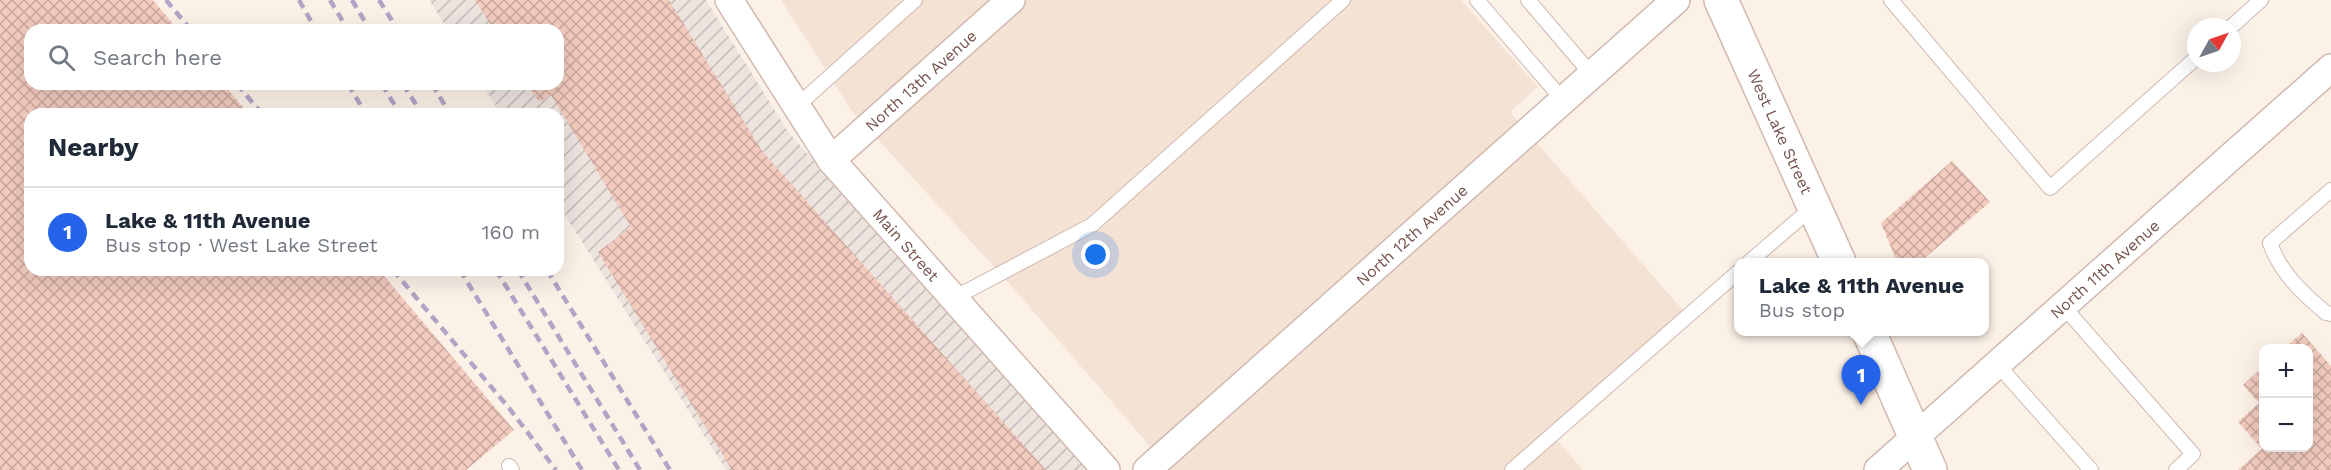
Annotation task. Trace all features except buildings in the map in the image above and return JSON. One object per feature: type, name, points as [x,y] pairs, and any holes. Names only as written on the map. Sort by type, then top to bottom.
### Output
[{"type":"main road","name":"West Lake Street","points":[[1721,0],[1837,258]]},
{"type":"main road","points":[[1871,336],[1930,470]]},
{"type":"street","name":"Main Street","points":[[729,0],[831,160],[1106,470]]},
{"type":"street","name":"North 12th Avenue","points":[[1147,470],[1676,0]]},
{"type":"street","name":"North 13th Avenue","points":[[831,160],[1002,3]]},
{"type":"street","name":"North 11th Avenue","points":[[1878,470],[2331,68]]},
{"type":"lane","points":[[797,106],[915,0]]},
{"type":"lane","points":[[954,298],[1092,225],[1343,0]]},
{"type":"lane","points":[[1478,0],[1563,100]]},
{"type":"lane","points":[[1530,0],[1592,75]]},
{"type":"lane","points":[[1891,0],[2050,188],[2187,66]]},
{"type":"lane","points":[[2241,18],[2261,0]]},
{"type":"lane","points":[[2331,190],[2270,243],[2274,254],[2292,282],[2326,313],[2331,314]]},
{"type":"lane","points":[[1754,258],[1814,206]]},
{"type":"lane","points":[[1512,470],[1734,276]]},
{"type":"lane","points":[[2063,306],[2193,454],[2176,470]]},
{"type":"lane","points":[[1997,364],[2091,470]]},
{"type":"shaded area","points":[[429,0],[706,0],[789,133],[1089,470],[726,470],[564,214],[564,108],[497,108],[486,90],[564,90],[564,24],[444,24]]},
{"type":"shaded area","points":[[781,0],[1461,0],[1538,87],[1510,112],[1687,315],[1551,433],[1583,470],[1168,470],[1015,290],[852,111]]},
{"type":"railway","points":[[166,0],[186,24]]},
{"type":"railway","points":[[299,0],[313,24]]},
{"type":"railway","points":[[330,0],[344,24]]},
{"type":"railway","points":[[352,0],[366,24]]},
{"type":"railway","points":[[379,0],[394,24]]},
{"type":"railway","points":[[242,90],[257,108]]},
{"type":"railway","points":[[352,90],[362,108]]},
{"type":"railway","points":[[386,90],[396,108]]},
{"type":"railway","points":[[407,90],[418,108]]},
{"type":"railway","points":[[436,90],[446,108]]},
{"type":"railway","points":[[398,276],[509,408],[556,470]]},
{"type":"railway","points":[[464,276],[582,470]]},
{"type":"railway","points":[[500,276],[619,470]]},
{"type":"railway","points":[[522,276],[640,470]]},
{"type":"railway","points":[[551,276],[670,470]]},
{"type":"place","name":"Lake & 11th Avenue","points":[[1861,405]]}]
